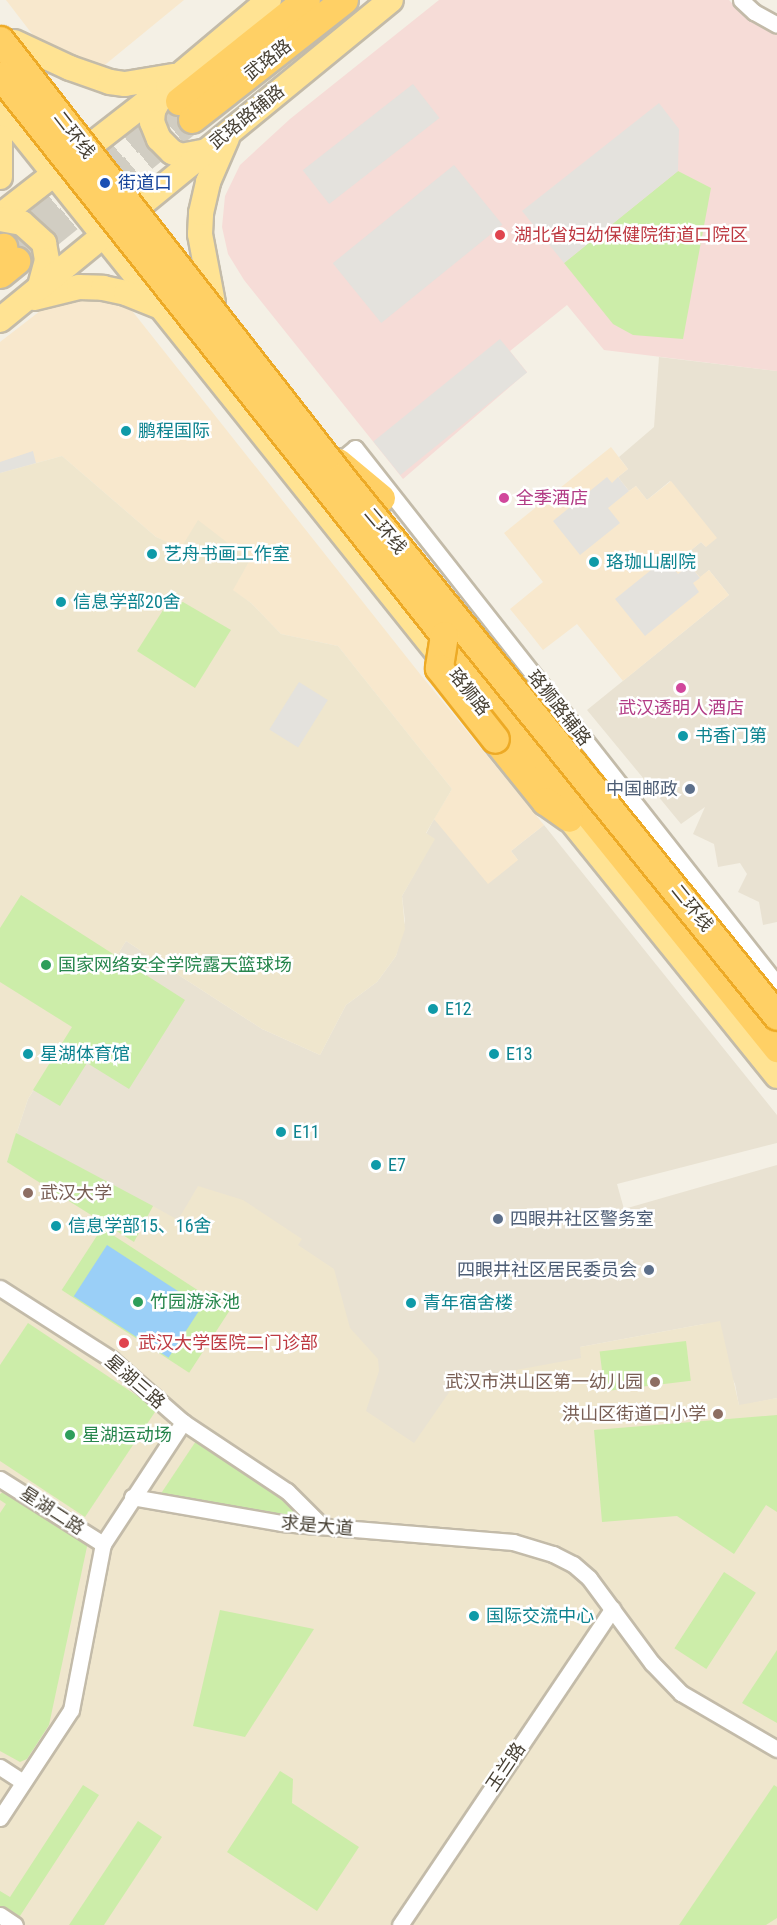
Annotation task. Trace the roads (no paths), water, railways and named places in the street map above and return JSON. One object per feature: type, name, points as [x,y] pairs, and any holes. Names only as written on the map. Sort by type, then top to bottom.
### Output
[{"type":"highway","name":"武珞路","points":[[180,95],[306,0]]},
{"type":"highway","name":"武珞路","points":[[180,95],[344,0]]},
{"type":"highway","name":"二环线","points":[[5,35],[341,477],[698,915],[777,1016]]},
{"type":"highway","name":"二环线","points":[[0,75],[444,635],[777,1048]]},
{"type":"highway","points":[[338,462],[381,498],[686,875],[698,915]]},
{"type":"highway","points":[[444,635],[439,668],[545,801],[569,818]]},
{"type":"main road","points":[[206,151],[181,156],[172,152],[159,139],[152,122],[153,111],[180,95],[269,0]]},
{"type":"main road","name":"武珞路辅路","points":[[0,320],[391,0]]},
{"type":"main road","points":[[5,35],[70,68],[110,82],[180,95]]},
{"type":"main road","points":[[5,35],[338,462],[777,1005]]},
{"type":"main road","points":[[0,218],[91,144],[180,95]]},
{"type":"main road","name":"珞狮路","points":[[0,106],[777,1076]]},
{"type":"main road","points":[[213,303],[200,234],[201,213],[208,182],[231,130]]},
{"type":"main road","points":[[0,137],[0,177]]},
{"type":"main road","points":[[0,218],[22,223],[44,243],[47,260],[32,295]]},
{"type":"main road","points":[[32,295],[91,287],[116,289],[162,308]]},
{"type":"street","points":[[741,0],[754,12],[777,25]]},
{"type":"street","name":"珞狮路辅路","points":[[338,462],[355,448],[777,984]]},
{"type":"street","name":"星湖三路","points":[[0,1288],[111,1359],[183,1422],[287,1491],[322,1527]]},
{"type":"street","points":[[0,1818],[71,1710],[103,1544],[183,1422]]},
{"type":"street","name":"星湖二路","points":[[0,1479],[103,1544]]},
{"type":"street","name":"求是大道","points":[[132,1497],[238,1516],[322,1527],[522,1544],[553,1554],[573,1564],[589,1578],[652,1663],[681,1693],[777,1749]]},
{"type":"street","name":"玉兰路","points":[[400,1925],[612,1609]]},
{"type":"street","points":[[0,1767],[24,1782]]},
{"type":"street","points":[[0,1915],[15,1925]]},
{"type":"water","name":"竹园游泳池","points":[[107,1245],[202,1307],[169,1358],[74,1296]]},
{"type":"tunnel","points":[[3,247],[179,101]]},
{"type":"tunnel","points":[[16,261],[192,119]]},
{"type":"place","name":"街道口","points":[[105,183]]},
{"type":"place","name":"湖北省妇幼保健院街道口院区","points":[[500,235]]},
{"type":"place","name":"鹏程国际","points":[[126,431]]},
{"type":"place","name":"全季酒店","points":[[504,498]]},
{"type":"place","name":"艺舟书画工作室","points":[[152,554]]},
{"type":"place","name":"珞珈山剧院","points":[[594,562]]},
{"type":"place","name":"信息学部20舍","points":[[61,602]]},
{"type":"place","name":"武汉透明人酒店","points":[[681,688]]},
{"type":"place","name":"书香门第","points":[[683,736]]},
{"type":"place","name":"中国邮政","points":[[690,789]]},
{"type":"place","name":"国家网络安全学院露天篮球场","points":[[46,965]]},
{"type":"place","name":"E12","points":[[433,1009]]},
{"type":"place","name":"星湖体育馆","points":[[28,1054]]},
{"type":"place","name":"E13","points":[[494,1054]]},
{"type":"place","name":"E11","points":[[281,1132]]},
{"type":"place","name":"E7","points":[[376,1165]]},
{"type":"place","name":"武汉大学","points":[[28,1193]]},
{"type":"place","name":"四眼井社区警务室","points":[[498,1219]]},
{"type":"place","name":"信息学部15、16舍","points":[[56,1226]]},
{"type":"place","name":"四眼井社区居民委员会","points":[[649,1270]]},
{"type":"place","name":"竹园游泳池","points":[[138,1302]]},
{"type":"place","name":"青年宿舍楼","points":[[411,1303]]},
{"type":"place","name":"武汉大学医院二门诊部","points":[[124,1343]]},
{"type":"place","name":"武汉市洪山区第一幼儿园","points":[[655,1382]]},
{"type":"place","name":"洪山区街道口小学","points":[[718,1414]]},
{"type":"place","name":"星湖运动场","points":[[70,1435]]},
{"type":"place","name":"国际交流中心","points":[[474,1616]]}]
